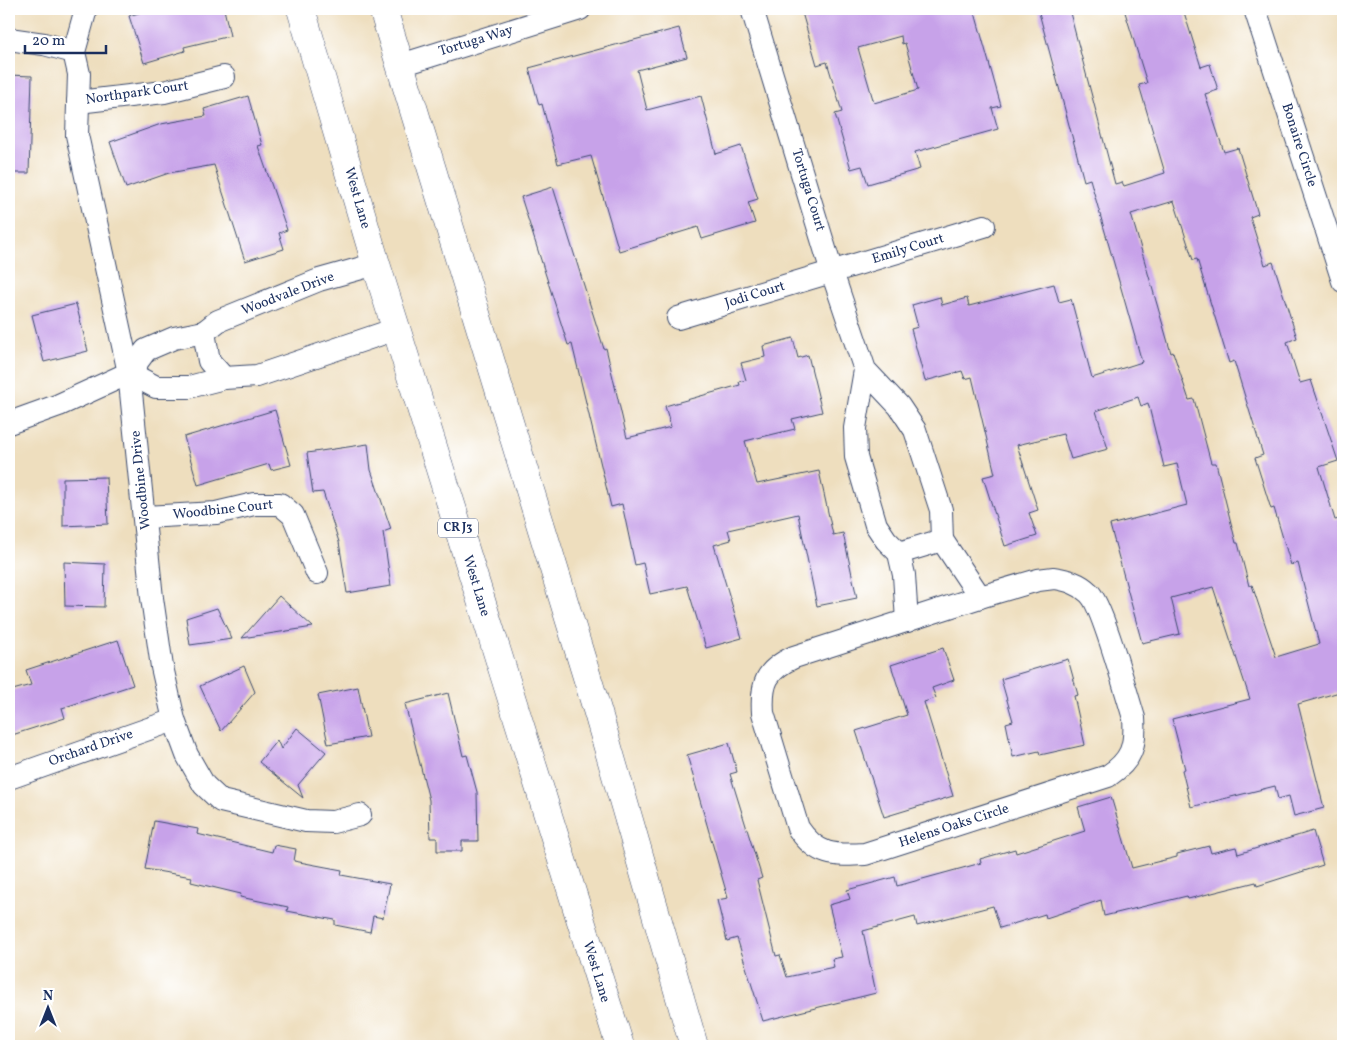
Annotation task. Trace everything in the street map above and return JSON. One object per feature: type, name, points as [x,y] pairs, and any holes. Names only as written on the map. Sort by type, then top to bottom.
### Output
[{"type":"main road","name":"West Lane","points":[[301,9],[376,264],[620,1046]]},
{"type":"main road","points":[[383,9],[598,713],[694,1046]]},
{"type":"street","name":"Woodbine Drive","points":[[86,9],[74,52],[79,74],[77,135],[129,373],[152,598],[162,667],[174,720],[187,755],[204,785],[221,801],[306,821],[333,822],[360,815]]},
{"type":"street","name":"Tortuga Way","points":[[401,65],[580,9]]},
{"type":"street","name":"Tortuga Court","points":[[752,9],[832,272],[865,370],[898,406],[915,430],[941,510],[942,540]]},
{"type":"street","name":"Bonaire Circle","points":[[1255,9],[1343,282]]},
{"type":"street","points":[[9,39],[44,44],[74,52]]},
{"type":"street","name":"Northpark Court","points":[[78,102],[164,92],[224,77]]},
{"type":"street","name":"Emily Court","points":[[832,272],[984,226]]},
{"type":"street","name":"Woodvale Drive","points":[[9,423],[59,405],[129,373],[146,350],[174,338],[204,332],[218,321],[318,280],[376,264]]},
{"type":"street","name":"Jodi Court","points":[[678,318],[832,272]]},
{"type":"street","points":[[129,373],[156,387],[189,387],[224,378],[257,376],[396,328]]},
{"type":"street","points":[[204,332],[209,361],[224,378]]},
{"type":"street","name":"Tortuga Court","points":[[865,370],[855,428],[856,457],[876,525],[898,553]]},
{"type":"street","name":"Woodbine Court","points":[[145,517],[216,513],[254,504],[280,504],[293,515],[317,574]]},
{"type":"street","points":[[907,621],[904,575],[898,553],[942,540],[980,597]]},
{"type":"street","name":"Helens Oaks Circle","points":[[1054,578],[1071,581],[1090,593],[1100,611],[1134,718],[1135,735],[1132,750],[1122,767],[1108,776],[865,854],[839,855],[821,851],[807,841],[795,818],[763,713],[762,695],[768,677],[778,665],[794,657],[907,621],[1038,580],[1054,578]]},
{"type":"street","name":"Orchard Drive","points":[[9,778],[174,720]]},
{"type":"building","points":[[151,9],[224,9],[230,36],[184,47],[185,51],[144,63],[129,16]]},
{"type":"building","points":[[801,9],[974,9],[1001,106],[992,108],[998,129],[915,152],[920,169],[868,184],[862,166],[851,169],[835,114],[842,112],[827,62],[817,65]],"holes":[[[901,36],[902,44],[905,43],[918,90],[874,103],[858,48]]]},
{"type":"building","points":[[1038,9],[1069,9],[1115,184],[1122,182],[1124,186],[1165,173],[1139,85],[1147,83],[1124,9],[1183,9],[1201,67],[1210,64],[1218,90],[1205,94],[1224,152],[1238,148],[1258,214],[1250,217],[1265,265],[1273,262],[1297,338],[1287,342],[1300,383],[1311,380],[1338,461],[1319,467],[1335,520],[1343,518],[1343,691],[1298,704],[1324,808],[1294,816],[1289,796],[1278,799],[1275,786],[1191,807],[1182,770],[1185,769],[1172,719],[1250,699],[1213,587],[1171,598],[1180,634],[1142,643],[1110,525],[1187,505],[1177,464],[1164,467],[1148,403],[1141,406],[1138,397],[1096,411],[1108,449],[1071,459],[1063,434],[1017,445],[1038,510],[1029,513],[1037,536],[1005,546],[983,477],[995,474],[972,377],[965,379],[962,371],[925,381],[911,329],[918,327],[912,305],[940,297],[942,305],[967,298],[969,306],[1054,284],[1059,302],[1071,299],[1092,378],[1142,362],[1090,179],[1084,181]],"holes":[[[1174,201],[1193,260],[1197,259],[1229,363],[1234,361],[1263,455],[1255,458],[1271,509],[1274,508],[1291,565],[1298,563],[1319,644],[1276,657],[1252,585],[1249,586],[1216,463],[1211,463],[1194,399],[1189,400],[1173,352],[1171,353],[1131,214]]]},
{"type":"building","points":[[679,28],[687,57],[637,70],[647,110],[701,96],[716,154],[741,146],[758,199],[748,202],[755,223],[702,239],[698,227],[619,251],[591,156],[558,164],[542,104],[539,105],[529,68]]},
{"type":"building","points":[[9,75],[32,76],[29,173],[9,173]]},
{"type":"building","points":[[248,96],[262,145],[258,146],[287,230],[279,233],[284,249],[245,261],[214,165],[169,173],[126,188],[110,142],[161,124],[206,116],[204,109]]},
{"type":"building","points":[[553,187],[604,349],[606,348],[627,438],[671,427],[665,406],[740,385],[739,382],[746,380],[741,363],[765,357],[763,346],[793,338],[798,358],[808,355],[822,412],[792,419],[795,429],[745,441],[757,484],[819,471],[833,535],[843,533],[857,598],[817,606],[798,514],[728,530],[731,540],[714,545],[742,638],[706,648],[687,586],[650,594],[643,563],[635,565],[622,504],[611,507],[572,344],[568,345],[521,197]]},
{"type":"building","points":[[76,304],[88,351],[44,362],[32,315]]},
{"type":"building","points":[[275,410],[291,465],[271,470],[269,464],[198,485],[184,437]]},
{"type":"building","points":[[368,444],[371,470],[391,529],[383,532],[391,586],[347,593],[339,542],[323,492],[313,493],[307,453]]},
{"type":"building","points":[[106,477],[108,524],[63,526],[63,478]]},
{"type":"building","points":[[64,562],[105,564],[104,607],[65,606]]},
{"type":"building","points":[[279,596],[313,627],[242,638]]},
{"type":"building","points":[[217,608],[232,639],[190,645],[186,618]]},
{"type":"building","points":[[118,640],[133,685],[62,708],[65,718],[9,736],[9,691],[31,685],[26,670]]},
{"type":"building","points":[[943,648],[954,680],[932,688],[936,698],[924,702],[953,796],[884,817],[856,731],[907,715],[891,665]]},
{"type":"building","points":[[1068,659],[1078,695],[1074,696],[1085,745],[1040,755],[1039,751],[1013,757],[1006,723],[1013,721],[1001,679]]},
{"type":"building","points":[[244,666],[255,692],[221,731],[200,686]]},
{"type":"building","points":[[358,687],[368,737],[328,744],[318,695]]},
{"type":"building","points":[[448,693],[463,756],[467,755],[477,792],[478,841],[462,841],[462,851],[437,851],[437,838],[430,838],[429,800],[405,704]]},
{"type":"building","points":[[297,728],[326,752],[298,785],[303,798],[259,762],[277,740],[281,749]]},
{"type":"building","points":[[729,743],[737,772],[730,774],[762,878],[757,880],[776,956],[780,955],[787,977],[834,967],[832,959],[842,957],[829,905],[850,899],[847,890],[895,877],[897,886],[981,863],[980,859],[1015,849],[1016,853],[1085,831],[1078,807],[1111,797],[1132,868],[1177,857],[1177,854],[1209,846],[1211,853],[1236,847],[1238,854],[1313,831],[1323,865],[1257,886],[1256,882],[1188,899],[1187,896],[1104,916],[1101,900],[1046,918],[1045,914],[1000,928],[993,906],[917,926],[915,917],[863,931],[876,993],[763,1021],[737,938],[727,941],[717,900],[728,898],[687,755]]},
{"type":"building","points":[[154,821],[198,829],[197,834],[272,852],[274,845],[296,849],[294,861],[342,870],[341,875],[390,884],[383,918],[373,916],[370,932],[335,925],[335,920],[287,911],[288,907],[240,897],[241,894],[191,882],[192,877],[145,869]]}]
